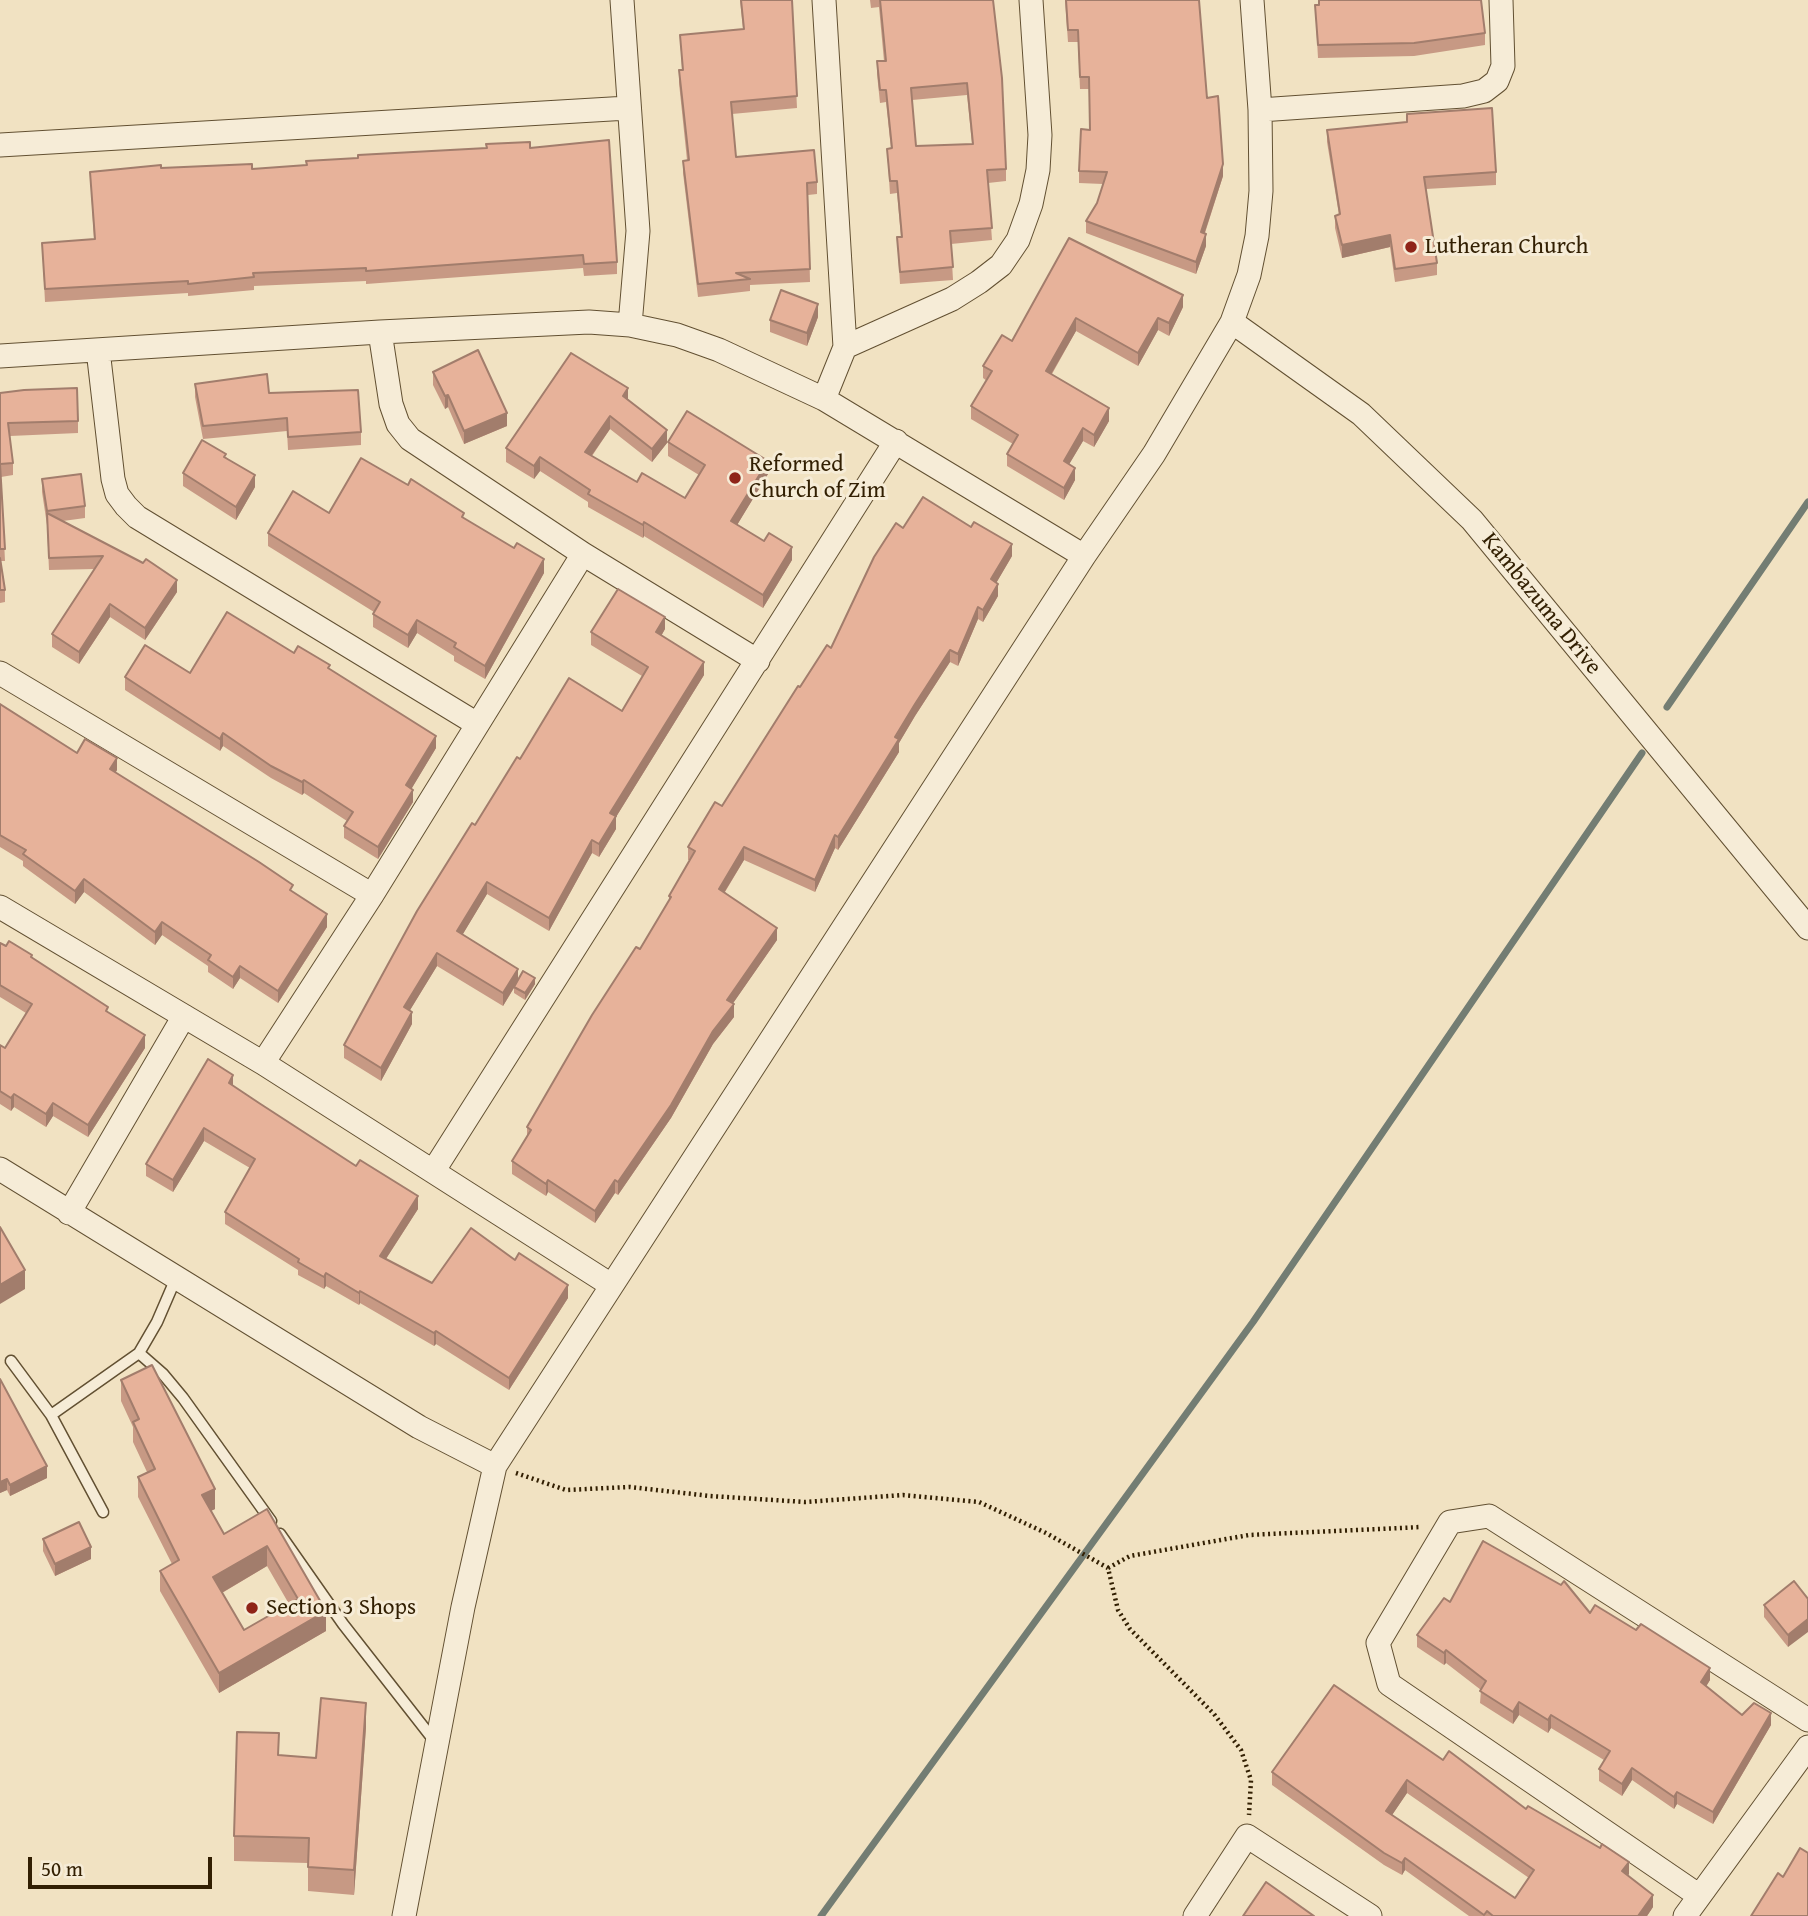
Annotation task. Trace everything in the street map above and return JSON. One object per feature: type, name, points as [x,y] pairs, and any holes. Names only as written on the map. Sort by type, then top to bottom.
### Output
[{"type":"street","points":[[622,0],[638,255],[630,325]]},
{"type":"street","points":[[824,0],[845,348],[824,399]]},
{"type":"street","points":[[845,348],[952,299],[1001,265],[1018,240],[1031,204],[1038,170],[1040,135],[1031,0]]},
{"type":"street","points":[[404,1916],[463,1607],[495,1466],[1084,556],[1154,454],[1232,322],[1249,275],[1257,236],[1261,191],[1260,110],[1252,0]]},
{"type":"street","points":[[1260,110],[1463,96],[1484,91],[1497,81],[1503,66],[1501,0]]},
{"type":"street","points":[[0,145],[628,108]]},
{"type":"street","points":[[0,356],[380,332],[589,322],[630,325],[677,335],[719,350],[824,399],[1084,556]]},
{"type":"street","name":"Kambazuma Drive","points":[[1232,322],[1361,415],[1472,520],[1808,928]]},
{"type":"street","points":[[380,332],[391,404],[398,424],[410,439],[583,554],[758,661]]},
{"type":"street","points":[[98,350],[113,479],[117,494],[131,511],[477,724]]},
{"type":"street","points":[[434,1170],[896,442]]},
{"type":"street","points":[[263,1063],[372,895],[583,554]]},
{"type":"street","points":[[0,673],[372,895]]},
{"type":"street","points":[[0,908],[263,1063],[611,1285]]},
{"type":"street","points":[[69,1213],[184,1016]]},
{"type":"street","points":[[0,1169],[419,1427],[495,1466]]},
{"type":"street","points":[[1698,1895],[1389,1684],[1378,1643],[1450,1522],[1489,1516],[1808,1720]]},
{"type":"street","points":[[1685,1916],[1808,1747]]},
{"type":"street","points":[[1195,1916],[1247,1836],[1370,1916]]},
{"type":"lane","points":[[51,1415],[139,1353],[158,1322],[176,1278]]},
{"type":"lane","points":[[139,1353],[163,1374],[183,1398],[343,1624],[438,1745]]},
{"type":"lane","points":[[12,1361],[51,1415],[103,1512]]},
{"type":"path","points":[[495,1466],[566,1489],[630,1487],[710,1496],[805,1502],[903,1495],[979,1502],[1108,1568],[1118,1610],[1130,1629],[1214,1714],[1241,1750],[1251,1780],[1247,1836]]},
{"type":"path","points":[[1108,1568],[1130,1556],[1237,1537],[1405,1530],[1450,1522]]},
{"type":"building","points":[[741,0],[792,0],[797,96],[731,102],[736,157],[814,150],[817,182],[807,183],[810,269],[736,273],[750,279],[698,284],[683,161],[689,160],[679,70],[683,70],[680,35],[744,29]]},
{"type":"building","points":[[880,0],[993,0],[1002,78],[1006,169],[987,170],[992,228],[950,231],[953,267],[900,272],[897,237],[902,237],[897,181],[890,181],[887,149],[892,148],[886,90],[880,90],[877,61],[886,61]],"holes":[[[967,83],[973,144],[916,146],[911,88]]]},
{"type":"building","points":[[1066,0],[1199,0],[1207,98],[1218,96],[1223,164],[1201,232],[1206,234],[1196,262],[1086,221],[1097,203],[1107,172],[1079,171],[1081,129],[1090,130],[1089,77],[1080,77],[1078,30],[1068,30]]},
{"type":"building","points":[[1319,0],[1481,0],[1485,33],[1414,43],[1318,45],[1315,5],[1319,5]]},
{"type":"building","points":[[1492,108],[1496,172],[1424,177],[1437,263],[1395,269],[1390,235],[1342,245],[1335,216],[1340,214],[1327,130],[1407,122],[1407,114]]},
{"type":"building","points":[[609,140],[617,262],[584,264],[583,255],[366,271],[366,268],[253,273],[254,277],[188,284],[188,281],[45,289],[42,243],[95,239],[90,172],[161,165],[161,168],[252,164],[252,169],[307,165],[306,161],[358,158],[358,155],[487,148],[486,144],[530,142],[530,148]]},
{"type":"building","points":[[1069,238],[1183,295],[1169,323],[1158,318],[1138,353],[1076,318],[1046,371],[1109,408],[1094,435],[1083,428],[1064,461],[1075,468],[1064,488],[1007,454],[1018,435],[971,406],[992,371],[983,366],[1002,335],[1012,341]]},
{"type":"building","points":[[781,290],[818,304],[807,333],[770,320]]},
{"type":"building","points":[[478,350],[507,413],[464,431],[448,395],[445,396],[433,372]]},
{"type":"building","points":[[571,353],[628,388],[623,396],[667,430],[652,449],[610,416],[585,452],[637,482],[642,473],[685,498],[705,465],[668,442],[687,411],[768,461],[731,521],[764,541],[769,533],[792,547],[763,595],[644,522],[643,525],[588,494],[590,490],[540,457],[534,466],[506,448]]},
{"type":"building","points":[[267,374],[269,393],[358,390],[361,432],[288,437],[287,418],[203,426],[195,384]]},
{"type":"building","points":[[77,388],[78,421],[8,423],[13,463],[0,464],[0,393]]},
{"type":"building","points":[[202,440],[255,475],[236,507],[183,473]]},
{"type":"building","points":[[361,458],[408,485],[411,479],[464,513],[462,517],[514,548],[517,543],[544,559],[485,666],[454,647],[456,643],[417,620],[408,635],[373,614],[380,602],[268,533],[293,491],[329,513]]},
{"type":"building","points":[[0,464],[5,549],[0,549]]},
{"type":"building","points":[[81,474],[85,506],[47,511],[42,479]]},
{"type":"building","points":[[923,497],[971,527],[974,522],[1012,544],[991,579],[998,584],[983,610],[978,607],[958,654],[950,650],[915,704],[895,737],[899,739],[838,837],[835,835],[815,880],[744,847],[719,889],[777,928],[727,1000],[734,1004],[713,1031],[671,1105],[595,1211],[548,1180],[546,1184],[512,1161],[531,1130],[527,1127],[592,1015],[636,947],[640,949],[671,897],[669,896],[695,851],[688,847],[715,802],[722,806],[798,686],[800,687],[827,645],[831,648],[874,557],[896,523],[903,528]]},
{"type":"building","points":[[47,513],[143,563],[146,559],[177,580],[145,628],[110,604],[79,652],[52,634],[103,556],[49,558]]},
{"type":"building","points":[[0,558],[5,590],[0,590]]},
{"type":"building","points":[[618,589],[665,617],[656,632],[704,662],[610,813],[616,816],[599,844],[592,840],[549,918],[487,882],[457,931],[518,969],[503,993],[437,953],[404,1007],[412,1012],[381,1068],[344,1045],[417,911],[472,823],[475,825],[517,757],[520,759],[569,678],[622,711],[648,667],[591,632]]},
{"type":"building","points":[[227,612],[294,653],[298,646],[436,736],[406,785],[413,790],[378,847],[344,826],[353,812],[304,780],[302,782],[271,766],[223,733],[220,739],[125,677],[145,645],[190,673]]},
{"type":"building","points":[[0,704],[77,753],[85,739],[117,758],[110,769],[259,862],[293,885],[290,890],[327,914],[278,991],[240,966],[233,977],[208,960],[211,955],[162,922],[155,932],[84,879],[75,891],[23,854],[26,850],[0,835]]},
{"type":"building","points":[[9,941],[108,1007],[106,1011],[145,1035],[88,1125],[53,1103],[46,1114],[14,1094],[11,1098],[0,1091],[0,1045],[5,1048],[32,1004],[0,985],[0,943],[6,946]]},
{"type":"building","points":[[523,971],[535,978],[525,993],[514,987]]},
{"type":"building","points":[[208,1059],[233,1075],[229,1083],[259,1103],[356,1166],[360,1160],[418,1196],[380,1256],[432,1283],[471,1228],[515,1260],[519,1253],[568,1285],[509,1378],[436,1331],[434,1333],[326,1273],[324,1277],[298,1262],[299,1259],[225,1212],[255,1159],[204,1128],[173,1180],[146,1164]]},
{"type":"building","points":[[0,1227],[25,1270],[0,1285]]},
{"type":"building","points":[[152,1365],[215,1489],[202,1495],[224,1534],[267,1509],[326,1611],[219,1673],[160,1571],[179,1560],[138,1477],[155,1469],[133,1422],[139,1419],[121,1380]],"holes":[[[267,1546],[298,1599],[244,1630],[213,1577]]]},
{"type":"building","points":[[0,1379],[47,1466],[10,1485],[7,1479],[0,1482]]},
{"type":"building","points":[[79,1522],[91,1547],[55,1564],[43,1539]]},
{"type":"building","points":[[1483,1541],[1561,1585],[1564,1581],[1590,1613],[1595,1605],[1636,1630],[1641,1624],[1710,1668],[1701,1682],[1742,1715],[1754,1703],[1771,1713],[1713,1812],[1677,1792],[1674,1797],[1632,1768],[1622,1784],[1599,1769],[1610,1751],[1551,1715],[1548,1720],[1519,1702],[1513,1712],[1480,1691],[1486,1681],[1446,1650],[1444,1653],[1417,1635],[1444,1598],[1450,1602]]},
{"type":"building","points":[[1794,1581],[1808,1599],[1808,1619],[1788,1635],[1764,1605]]},
{"type":"building","points":[[1334,1685],[1443,1760],[1449,1751],[1526,1809],[1528,1806],[1600,1848],[1602,1844],[1629,1862],[1622,1871],[1653,1895],[1638,1916],[1493,1916],[1487,1911],[1484,1915],[1405,1858],[1402,1863],[1384,1853],[1272,1772]],"holes":[[[1407,1780],[1534,1870],[1515,1898],[1386,1811]]]},
{"type":"building","points":[[321,1698],[366,1703],[354,1870],[308,1867],[309,1838],[234,1836],[237,1732],[279,1733],[278,1755],[316,1758]]},
{"type":"building","points":[[1800,1848],[1808,1853],[1808,1916],[1751,1916],[1778,1873],[1783,1877]]},
{"type":"building","points":[[1266,1882],[1314,1916],[1243,1916]]},
{"type":"waterway","points":[[1667,707],[1808,502]]},
{"type":"waterway","points":[[821,1916],[1253,1322],[1642,753]]},
{"type":"place","name":"Lutheran Church","points":[[1411,247]]},
{"type":"place","name":"Reformed Church of Zim","points":[[735,478]]},
{"type":"place","name":"Section 3 Shops","points":[[252,1608]]}]
